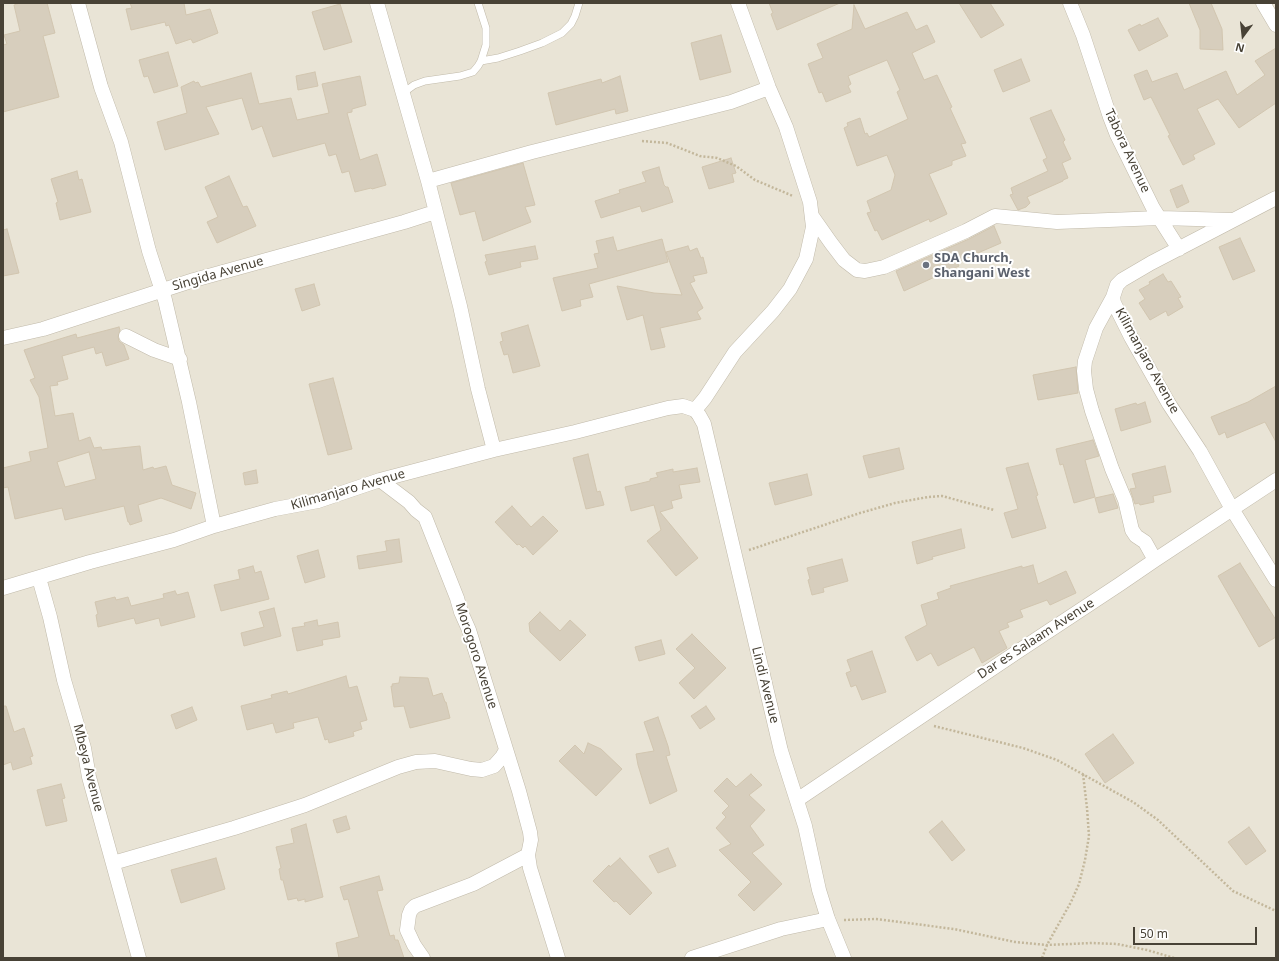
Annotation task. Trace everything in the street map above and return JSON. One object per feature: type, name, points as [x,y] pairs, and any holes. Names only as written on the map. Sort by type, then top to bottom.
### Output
[{"type":"street","points":[[78,3],[101,87],[121,142],[133,192],[161,291],[165,300],[168,317],[180,359],[214,526]]},
{"type":"street","points":[[377,3],[428,181],[460,306],[476,382],[494,450]]},
{"type":"street","points":[[695,410],[705,398],[735,352],[773,312],[790,289],[808,253],[813,227],[811,209],[786,127],[769,88],[738,3]]},
{"type":"street","name":"Tabora Avenue","points":[[1070,3],[1083,35],[1110,117],[1124,150],[1160,218],[1179,249]]},
{"type":"street","points":[[1263,3],[1276,25]]},
{"type":"street","points":[[428,181],[532,152],[731,102],[769,88]]},
{"type":"street","name":"Kilimanjaro Avenue","points":[[1276,198],[1122,280],[1113,297],[1114,303],[1135,344],[1170,404],[1200,451],[1232,509],[1276,580]]},
{"type":"street","points":[[811,209],[830,243],[844,260],[856,270],[864,271],[884,267],[995,216],[1057,222],[1160,218],[1234,220]]},
{"type":"street","name":"Singida Avenue","points":[[3,338],[43,329],[194,280],[404,222],[435,212]]},
{"type":"street","points":[[1113,297],[1096,328],[1085,362],[1084,371],[1086,389],[1112,469],[1125,500],[1132,530],[1136,536],[1145,542],[1155,560]]},
{"type":"street","points":[[126,336],[154,350],[180,359]]},
{"type":"street","name":"Kilimanjaro Avenue","points":[[3,588],[90,562],[174,540],[214,526],[275,510],[318,501],[380,480],[494,450],[575,432],[668,408],[683,406],[695,410]]},
{"type":"street","name":"Lindi Avenue","points":[[695,410],[704,424],[781,751],[806,826],[819,890],[829,922],[844,958]]},
{"type":"street","name":"Morogoro Avenue","points":[[380,480],[409,502],[424,517],[469,630],[529,825],[531,840],[528,855],[534,884],[558,958]]},
{"type":"street","name":"Dar es Salaam Avenue","points":[[797,800],[1276,480]]},
{"type":"street","name":"Mbeya Avenue","points":[[39,578],[50,617],[64,680],[84,748],[89,777],[139,958]]},
{"type":"street","points":[[113,863],[234,828],[305,805],[398,767],[416,762],[435,761],[482,770],[494,766],[506,750]]},
{"type":"street","points":[[423,958],[414,945],[407,930],[409,915],[415,906],[473,884],[528,855]]},
{"type":"street","points":[[692,958],[781,929],[829,922]]},
{"type":"lane","points":[[403,94],[414,85],[425,80],[460,76],[473,72],[481,61],[486,45],[486,28],[478,3]]},
{"type":"lane","points":[[481,61],[498,58],[520,51],[542,43],[562,33],[571,24],[579,3]]},
{"type":"path","points":[[638,141],[667,143],[700,156],[717,158],[736,166],[755,180],[811,209]]},
{"type":"path","points":[[735,555],[867,511],[895,503],[928,497],[942,496],[994,510]]},
{"type":"path","points":[[914,721],[1023,748],[1057,760],[1133,802],[1158,820],[1233,891],[1276,910]]},
{"type":"path","points":[[1042,958],[1047,944],[1071,902],[1079,884],[1085,860],[1089,836],[1083,774]]},
{"type":"path","points":[[829,922],[847,919],[876,919],[954,929],[1015,942],[1047,944],[1117,944],[1147,950],[1174,958]]},
{"type":"shaded area","points":[[3,3],[1276,3],[1276,958],[3,958]]},
{"type":"building","points":[[20,3],[47,3],[55,33],[43,36],[59,97],[3,112],[3,45],[7,44],[4,35],[20,31],[14,5]]},
{"type":"building","points":[[130,3],[184,3],[186,15],[210,9],[218,33],[193,43],[191,39],[176,44],[169,25],[166,26],[165,22],[131,30],[126,9],[132,8]]},
{"type":"building","points":[[769,3],[840,3],[777,30],[771,14],[773,13]]},
{"type":"building","points":[[959,3],[990,3],[1004,25],[981,38]]},
{"type":"building","points":[[1189,3],[1211,3],[1222,29],[1223,50],[1200,49],[1200,30]]},
{"type":"building","points":[[340,4],[352,42],[324,50],[312,12]]},
{"type":"building","points":[[854,5],[865,29],[907,12],[916,30],[927,25],[935,42],[912,53],[924,80],[937,75],[952,107],[950,108],[966,143],[961,144],[966,156],[952,161],[952,165],[929,174],[947,214],[930,222],[929,219],[882,240],[877,230],[875,231],[867,213],[871,212],[867,201],[891,190],[895,175],[887,155],[857,166],[844,128],[848,126],[847,123],[860,118],[865,134],[867,133],[869,137],[908,119],[897,92],[900,90],[887,60],[848,76],[851,84],[848,86],[851,92],[826,102],[822,92],[819,93],[808,64],[823,58],[817,44],[852,29]]},
{"type":"building","points":[[1158,18],[1168,36],[1139,51],[1128,30]]},
{"type":"building","points":[[721,35],[731,72],[700,80],[691,43]]},
{"type":"building","points":[[1276,48],[1276,103],[1239,128],[1218,99],[1197,109],[1215,144],[1193,155],[1195,159],[1183,165],[1168,136],[1170,135],[1151,97],[1144,100],[1134,75],[1147,70],[1152,82],[1177,73],[1184,90],[1226,71],[1237,95],[1265,75],[1255,61]]},
{"type":"building","points":[[168,52],[178,86],[154,93],[148,76],[144,77],[139,60]]},
{"type":"building","points":[[1021,59],[1030,81],[1003,92],[994,70]]},
{"type":"building","points":[[315,72],[318,86],[298,90],[296,76]]},
{"type":"building","points":[[251,73],[259,104],[291,98],[297,120],[329,113],[322,84],[360,76],[366,105],[352,109],[352,112],[347,113],[360,160],[377,154],[386,185],[355,192],[349,171],[342,173],[336,154],[329,156],[325,143],[273,157],[262,126],[252,130],[242,98],[206,107],[219,134],[165,150],[157,122],[187,113],[181,87],[194,81],[195,83],[198,82],[201,87]]},
{"type":"building","points":[[620,76],[628,111],[616,114],[615,109],[556,125],[548,93],[601,79],[602,83]]},
{"type":"building","points":[[1051,110],[1065,140],[1063,142],[1071,159],[1062,163],[1068,178],[1027,197],[1030,203],[1026,207],[1018,210],[1010,195],[1013,194],[1011,188],[1048,171],[1043,160],[1047,158],[1030,118]]},
{"type":"building","points":[[731,158],[736,173],[732,174],[734,182],[709,189],[702,167]]},
{"type":"building","points":[[523,163],[535,205],[525,207],[531,222],[483,241],[475,211],[460,215],[451,183]]},
{"type":"building","points":[[659,167],[664,185],[668,187],[673,202],[642,212],[640,206],[601,218],[595,201],[620,193],[619,190],[646,182],[642,172]]},
{"type":"building","points":[[77,171],[79,180],[82,179],[91,212],[60,220],[56,203],[58,202],[51,179]]},
{"type":"building","points":[[229,176],[243,207],[247,206],[256,226],[217,243],[207,222],[218,217],[205,187]]},
{"type":"building","points":[[1182,185],[1189,202],[1177,208],[1170,190]]},
{"type":"building","points":[[994,226],[1001,243],[957,262],[959,266],[904,291],[896,271],[969,239]]},
{"type":"building","points":[[7,229],[19,273],[3,276],[3,230]]},
{"type":"building","points":[[613,237],[617,251],[662,239],[668,262],[589,284],[593,297],[580,300],[581,306],[562,311],[553,278],[598,268],[594,254],[599,253],[596,241]]},
{"type":"building","points":[[1240,238],[1255,271],[1233,280],[1219,247]]},
{"type":"building","points":[[535,246],[538,259],[520,262],[521,267],[489,275],[485,262],[487,261],[485,255]]},
{"type":"building","points":[[688,246],[690,251],[697,248],[701,258],[703,257],[707,273],[693,276],[695,281],[690,283],[703,308],[697,312],[701,319],[660,328],[665,347],[651,350],[643,315],[627,320],[617,286],[654,293],[682,295],[666,252]]},
{"type":"building","points":[[1163,274],[1168,282],[1171,281],[1181,297],[1178,298],[1183,307],[1168,316],[1166,311],[1150,320],[1139,303],[1145,299],[1139,290]]},
{"type":"building","points":[[314,284],[320,305],[302,311],[295,289]]},
{"type":"building","points":[[528,325],[540,366],[513,373],[508,354],[504,355],[500,342],[503,341],[501,333]]},
{"type":"building","points":[[119,327],[119,341],[124,345],[129,359],[106,366],[102,352],[96,354],[94,347],[62,356],[68,379],[57,382],[58,385],[50,386],[55,416],[73,413],[79,441],[90,437],[94,448],[101,447],[102,450],[140,446],[143,470],[153,467],[154,469],[166,466],[172,485],[196,493],[191,509],[161,498],[138,505],[142,521],[130,525],[124,506],[65,520],[62,508],[15,519],[8,487],[3,488],[3,468],[31,461],[29,452],[48,448],[39,397],[30,380],[35,378],[24,350],[76,334],[77,338]],"holes":[[[89,452],[96,479],[65,487],[57,462]]]},
{"type":"building","points":[[1076,367],[1078,393],[1038,400],[1033,375]]},
{"type":"building","points":[[333,378],[352,449],[328,455],[309,384]]},
{"type":"building","points":[[1276,386],[1276,442],[1265,422],[1227,438],[1225,432],[1219,435],[1211,417],[1248,402]]},
{"type":"building","points":[[1145,402],[1151,422],[1121,431],[1115,409]]},
{"type":"building","points":[[1093,440],[1099,456],[1085,460],[1095,497],[1074,503],[1063,464],[1060,465],[1056,449]]},
{"type":"building","points":[[899,448],[904,469],[869,478],[863,456]]},
{"type":"building","points":[[588,454],[597,492],[600,491],[604,505],[586,509],[573,458]]},
{"type":"building","points":[[1028,463],[1046,528],[1012,538],[1004,513],[1018,509],[1006,468]]},
{"type":"building","points":[[1165,466],[1171,492],[1153,496],[1154,502],[1140,505],[1139,503],[1135,504],[1130,489],[1136,488],[1132,474]]},
{"type":"building","points":[[697,468],[700,482],[679,485],[682,498],[671,501],[673,508],[660,512],[698,558],[676,576],[647,541],[661,530],[654,505],[631,511],[625,487],[650,481],[650,479],[658,477],[656,473],[673,469],[673,472]]},
{"type":"building","points":[[256,470],[258,483],[245,485],[243,473]]},
{"type":"building","points":[[807,474],[812,495],[775,505],[769,483]]},
{"type":"building","points":[[1113,494],[1118,508],[1099,513],[1095,498]]},
{"type":"building","points":[[512,506],[531,527],[543,516],[558,531],[533,555],[525,546],[523,548],[519,544],[517,545],[495,522]]},
{"type":"building","points":[[961,529],[965,548],[932,557],[933,559],[917,564],[912,542]]},
{"type":"building","points":[[399,539],[402,562],[359,569],[357,556],[387,551],[385,541]]},
{"type":"building","points":[[318,550],[325,577],[305,583],[297,556]]},
{"type":"building","points":[[842,559],[848,581],[823,588],[824,592],[812,595],[808,580],[810,579],[807,568]]},
{"type":"building","points":[[1240,563],[1276,620],[1276,637],[1259,647],[1218,576]]},
{"type":"building","points":[[1033,565],[1038,584],[1066,571],[1076,593],[1050,605],[1047,600],[1020,610],[1023,617],[1007,623],[1009,627],[999,631],[1007,648],[982,663],[974,647],[938,666],[931,653],[917,661],[905,637],[927,625],[921,605],[939,599],[937,593],[951,588],[950,586],[1022,566],[1022,568]]},
{"type":"building","points":[[253,566],[255,573],[261,571],[269,599],[221,611],[214,585],[240,579],[238,570]]},
{"type":"building","points":[[175,591],[177,595],[188,592],[195,617],[161,626],[159,618],[136,624],[134,618],[98,627],[96,615],[98,614],[95,602],[115,597],[116,600],[128,597],[131,606],[164,598],[163,594]]},
{"type":"building","points":[[274,608],[281,636],[244,646],[241,633],[264,627],[259,612]]},
{"type":"building","points":[[540,612],[560,631],[570,620],[586,635],[560,661],[530,632],[529,623]]},
{"type":"building","points":[[317,620],[318,626],[338,622],[340,637],[322,640],[323,645],[297,651],[292,628],[305,626],[304,623]]},
{"type":"building","points":[[692,634],[726,668],[694,699],[679,683],[695,668],[676,649]]},
{"type":"building","points":[[661,640],[665,654],[639,661],[635,647]]},
{"type":"building","points":[[872,651],[886,692],[862,700],[856,685],[851,687],[846,673],[851,671],[847,660]]},
{"type":"building","points":[[346,676],[349,688],[357,686],[367,720],[360,722],[362,729],[353,732],[354,736],[329,743],[328,739],[325,740],[318,717],[293,723],[294,728],[276,733],[273,723],[247,730],[241,706],[272,698],[271,695],[287,691],[288,694]]},
{"type":"building","points":[[400,677],[428,678],[433,696],[442,693],[450,718],[410,728],[404,706],[394,707],[391,686],[393,686],[392,684],[399,683]]},
{"type":"building","points":[[3,706],[6,706],[14,732],[24,728],[33,756],[30,757],[32,764],[13,770],[11,762],[3,765]]},
{"type":"building","points":[[706,706],[715,719],[700,729],[691,716]]},
{"type":"building","points":[[192,707],[197,720],[176,729],[171,715]]},
{"type":"building","points":[[658,717],[668,746],[670,755],[666,756],[677,791],[650,804],[636,754],[654,751],[644,722]]},
{"type":"building","points":[[1113,734],[1134,763],[1105,783],[1085,754]]},
{"type":"building","points":[[588,743],[601,749],[622,769],[596,796],[559,761],[575,745],[584,754]]},
{"type":"building","points":[[751,774],[762,785],[749,795],[765,810],[750,826],[764,845],[752,853],[782,884],[754,911],[738,895],[751,882],[719,850],[731,844],[716,828],[726,817],[722,813],[729,806],[714,791],[727,778],[736,787]]},
{"type":"building","points":[[61,784],[65,798],[62,799],[67,821],[46,826],[37,790]]},
{"type":"building","points":[[346,816],[350,829],[337,833],[333,820]]},
{"type":"building","points":[[942,821],[965,850],[952,861],[929,832]]},
{"type":"building","points":[[306,824],[323,897],[305,902],[305,899],[298,901],[297,898],[288,900],[283,880],[281,880],[279,869],[281,868],[276,847],[294,843],[291,829]]},
{"type":"building","points":[[1249,827],[1266,851],[1246,865],[1228,842]]},
{"type":"building","points":[[668,848],[676,866],[658,873],[649,856]]},
{"type":"building","points":[[216,858],[225,889],[181,903],[171,870]]},
{"type":"building","points":[[620,858],[652,893],[630,915],[616,901],[614,902],[593,881],[609,865],[610,867]]},
{"type":"building","points":[[379,876],[383,890],[377,891],[390,936],[394,935],[395,940],[398,940],[404,958],[339,958],[336,943],[359,937],[348,899],[344,900],[340,887]]},
{"type":"place","name":"SDA Church, Shangani West","points":[[926,265]]}]
